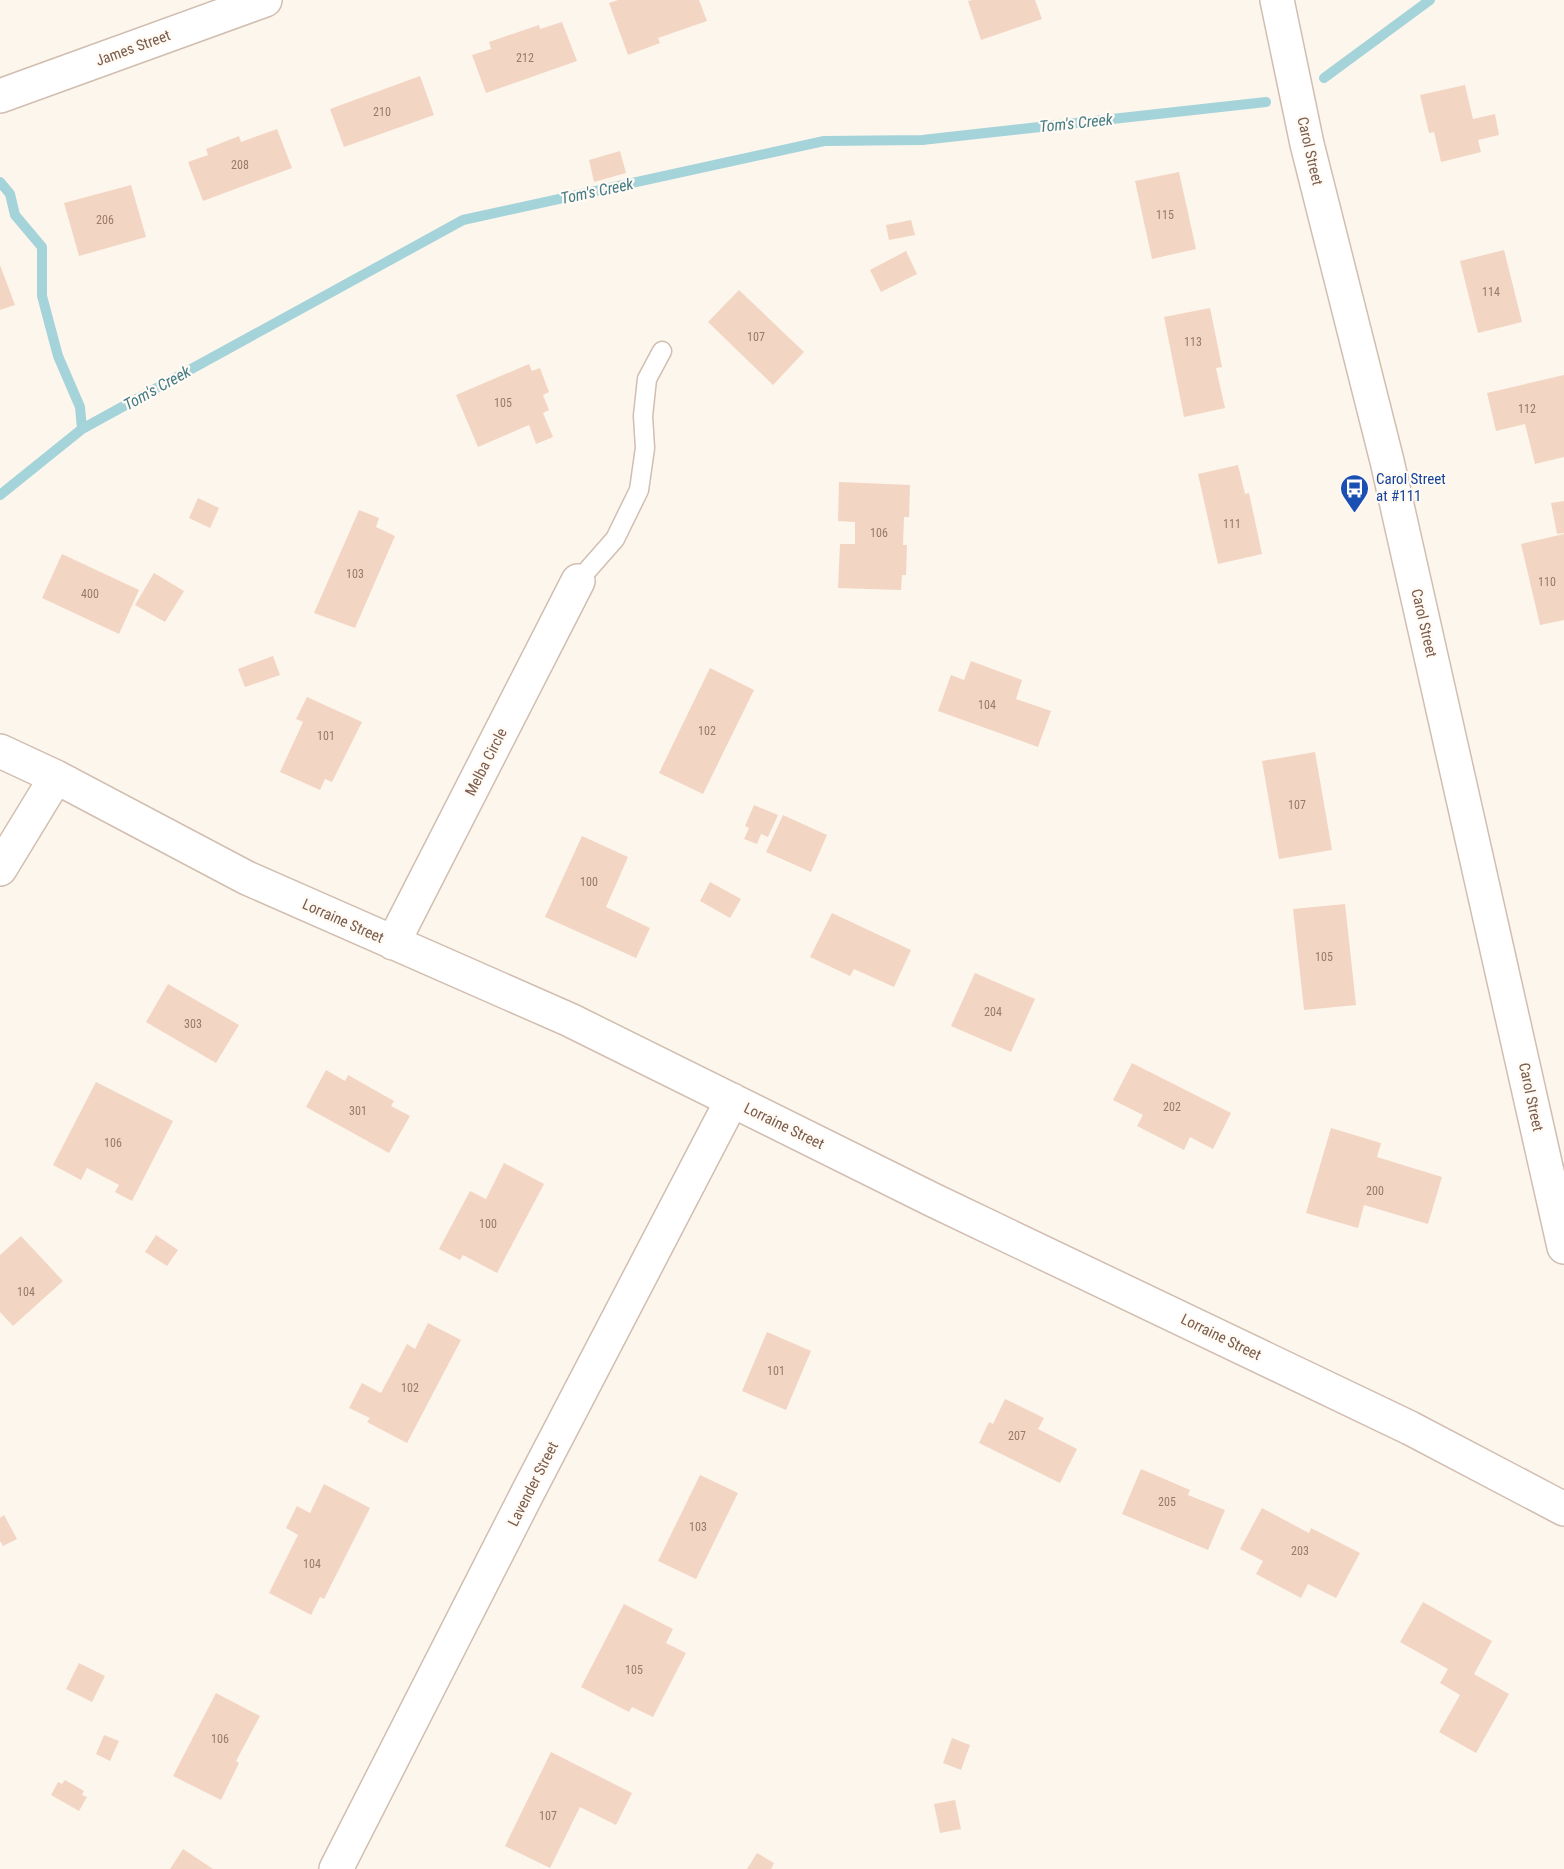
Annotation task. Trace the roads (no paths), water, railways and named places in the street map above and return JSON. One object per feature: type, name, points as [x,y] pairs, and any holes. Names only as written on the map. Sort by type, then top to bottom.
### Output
[{"type":"street","name":"James Street","points":[[0,96],[265,0]]},
{"type":"street","name":"Carol Street","points":[[1277,0],[1307,144],[1387,461],[1564,1247]]},
{"type":"street","name":"Melba Circle","points":[[393,943],[578,581]]},
{"type":"street","name":"Lorraine Street","points":[[0,751],[56,777],[247,878],[570,1020],[933,1200],[1410,1428],[1564,1509]]},
{"type":"street","points":[[0,869],[56,777]]},
{"type":"street","name":"Lavender Street","points":[[336,1869],[528,1492],[732,1100]]},
{"type":"lane","points":[[578,581],[615,539],[639,490],[645,448],[643,416],[647,379],[662,351]]},
{"type":"waterway","name":"Tom's Creek","points":[[1324,78],[1430,0]]},
{"type":"waterway","name":"Tom's Creek","points":[[0,495],[82,429],[463,220],[824,141],[922,140],[1266,102]]},
{"type":"waterway","points":[[0,182],[10,194],[15,215],[42,247],[42,296],[58,356],[80,407],[82,429]]},
{"type":"place","name":"Carol Street at #111","points":[[1355,514]]}]
